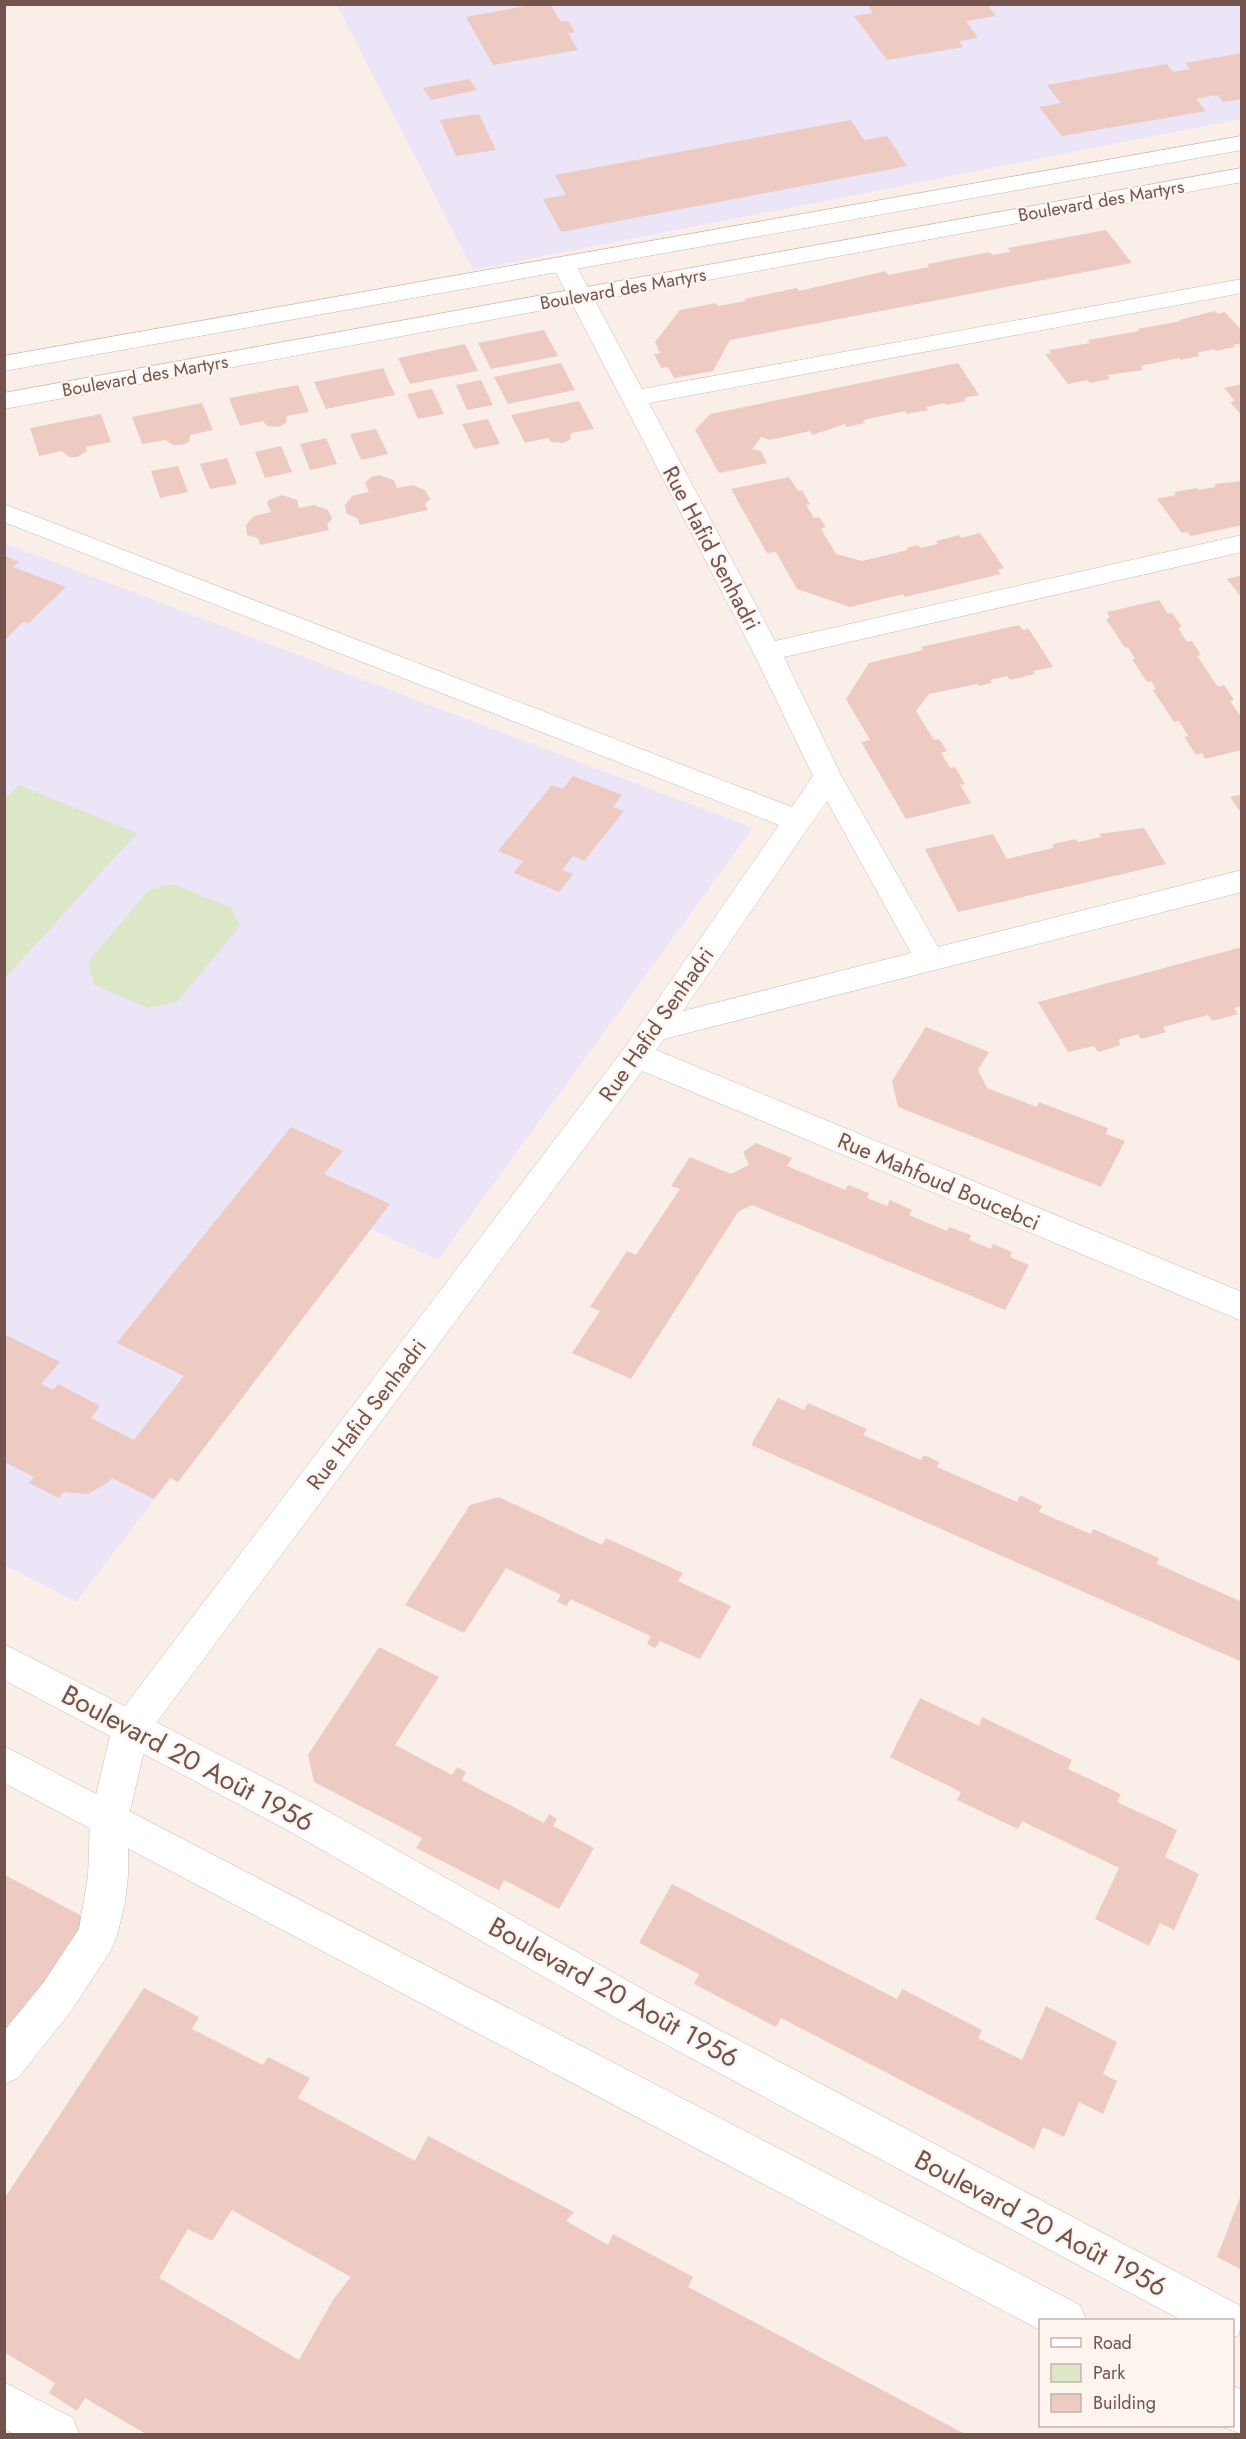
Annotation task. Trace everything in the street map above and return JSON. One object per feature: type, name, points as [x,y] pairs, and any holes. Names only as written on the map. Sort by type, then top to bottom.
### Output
[{"type":"street","name":"Boulevard des Martyrs","points":[[4,364],[1242,143]]},
{"type":"street","name":"Boulevard des Martyrs","points":[[4,402],[1242,175]]},
{"type":"street","name":"Rue Hafid Senhadri","points":[[131,1727],[645,1043],[828,777],[767,652],[564,265]]},
{"type":"street","points":[[634,398],[1242,285]]},
{"type":"street","points":[[4,512],[798,821]]},
{"type":"street","points":[[767,652],[1242,543]]},
{"type":"street","points":[[828,777],[930,960]]},
{"type":"street","points":[[645,1043],[930,960],[1242,881]]},
{"type":"street","name":"Rue Mahfoud Boucebci","points":[[645,1043],[1242,1307]]},
{"type":"street","name":"Boulevard 20 Août 1956","points":[[4,1661],[303,1818],[643,2010],[1222,2319]]},
{"type":"street","points":[[4,2064],[58,1996],[97,1936],[107,1885],[109,1820],[131,1727]]},
{"type":"street","points":[[4,1763],[1063,2319]]},
{"type":"street","points":[[4,2404],[57,2434]]},
{"type":"shaded area","points":[[337,5],[1241,5],[1241,119],[473,270]]},
{"type":"shaded area","points":[[4,543],[753,828],[438,1260],[370,1229],[178,1482],[170,1479],[76,1602],[5,1565]]},
{"type":"green space","points":[[19,785],[137,833],[7,976],[4,975],[5,799]]},
{"type":"green space","points":[[173,884],[230,907],[240,926],[177,1002],[148,1008],[94,985],[88,962],[149,890]]},
{"type":"building","points":[[537,4],[550,4],[561,22],[568,21],[575,32],[568,33],[578,50],[493,65],[466,17]]},
{"type":"building","points":[[867,4],[987,4],[996,16],[966,21],[978,38],[959,41],[963,47],[887,60],[854,16],[873,13]]},
{"type":"building","points":[[1242,53],[1242,99],[1223,102],[1217,95],[1196,99],[1206,111],[1062,136],[1039,107],[1061,103],[1047,85],[1167,64],[1173,72],[1190,69],[1185,63]]},
{"type":"building","points":[[469,79],[477,90],[431,100],[423,88]]},
{"type":"building","points":[[479,114],[496,150],[456,156],[440,120]]},
{"type":"building","points":[[851,120],[864,140],[887,136],[907,166],[561,232],[543,199],[566,195],[555,175]]},
{"type":"building","points":[[1106,230],[1132,263],[730,340],[713,371],[674,378],[668,367],[661,368],[654,354],[660,353],[655,342],[680,310],[716,303],[718,306],[746,301],[744,299],[797,288],[799,291],[886,271],[888,275],[929,267],[928,264],[990,252],[992,255],[1010,252],[1008,248]]},
{"type":"building","points":[[1215,311],[1218,314],[1225,312],[1242,331],[1242,343],[1233,345],[1235,347],[1197,353],[1199,356],[1141,366],[1143,370],[1107,375],[1110,379],[1090,383],[1087,380],[1068,384],[1045,354],[1051,353],[1049,350],[1090,343],[1088,340],[1139,331],[1137,329],[1181,321],[1179,320]]},
{"type":"building","points":[[544,330],[558,356],[491,369],[478,343]]},
{"type":"building","points":[[465,344],[478,371],[410,384],[398,358]]},
{"type":"building","points":[[561,363],[575,390],[508,404],[494,377]]},
{"type":"building","points":[[958,363],[979,395],[964,398],[966,401],[926,407],[928,410],[907,414],[905,411],[863,420],[865,423],[846,427],[845,424],[812,435],[810,431],[770,440],[761,437],[752,449],[761,451],[767,463],[719,473],[695,430],[710,414]]},
{"type":"building","points":[[383,368],[395,395],[326,409],[314,382]]},
{"type":"building","points":[[481,380],[493,405],[467,410],[456,385]]},
{"type":"building","points":[[1242,384],[1242,416],[1230,402],[1235,401],[1224,388]]},
{"type":"building","points":[[298,385],[309,412],[287,416],[286,423],[279,427],[267,426],[263,421],[240,426],[229,398]]},
{"type":"building","points":[[432,389],[444,414],[418,419],[407,394]]},
{"type":"building","points":[[579,401],[594,429],[571,433],[570,440],[563,443],[551,442],[548,438],[525,443],[511,415]]},
{"type":"building","points":[[202,403],[213,430],[190,435],[189,442],[181,445],[173,445],[166,440],[142,444],[132,417]]},
{"type":"building","points":[[101,414],[111,442],[86,447],[87,451],[77,457],[69,457],[62,451],[39,456],[30,428]]},
{"type":"building","points":[[488,419],[500,444],[474,449],[462,424]]},
{"type":"building","points":[[376,429],[388,454],[361,460],[350,434]]},
{"type":"building","points":[[326,438],[337,464],[310,470],[300,444]]},
{"type":"building","points":[[281,446],[292,472],[265,478],[255,452]]},
{"type":"building","points":[[227,458],[237,484],[210,489],[200,464]]},
{"type":"building","points":[[178,466],[188,492],[160,498],[151,471]]},
{"type":"building","points":[[379,475],[394,480],[397,488],[412,485],[425,490],[430,499],[425,504],[428,510],[360,525],[357,518],[347,514],[345,505],[352,496],[369,492],[365,483],[371,477]]},
{"type":"building","points":[[789,477],[798,491],[802,490],[810,504],[806,505],[814,518],[819,517],[826,527],[821,529],[836,554],[862,561],[908,550],[906,548],[918,545],[920,548],[938,544],[936,541],[959,535],[961,538],[980,533],[1004,568],[997,570],[1001,574],[905,597],[903,594],[850,607],[797,589],[776,552],[767,553],[731,489]]},
{"type":"building","points":[[1242,481],[1242,525],[1191,536],[1187,532],[1182,533],[1157,499],[1176,495],[1174,492],[1197,488],[1199,490],[1216,487],[1214,484]]},
{"type":"building","points":[[282,495],[297,500],[299,508],[314,505],[328,510],[332,519],[327,524],[329,530],[260,545],[258,538],[247,535],[246,525],[254,516],[271,512],[267,503]]},
{"type":"building","points":[[5,556],[19,562],[13,567],[66,587],[29,623],[23,622],[5,640]]},
{"type":"building","points":[[1242,575],[1242,598],[1227,579]]},
{"type":"building","points":[[1159,600],[1168,614],[1172,613],[1182,627],[1178,628],[1187,642],[1192,641],[1201,655],[1197,656],[1218,687],[1224,685],[1234,700],[1230,701],[1239,714],[1242,713],[1242,750],[1205,759],[1202,753],[1196,755],[1184,737],[1188,736],[1179,721],[1174,722],[1153,690],[1156,689],[1151,681],[1147,682],[1132,659],[1135,659],[1128,647],[1125,648],[1106,619],[1110,618],[1107,612]]},
{"type":"building","points":[[1019,625],[1023,630],[1029,629],[1053,667],[1033,671],[1035,674],[1010,680],[1007,676],[990,680],[992,683],[979,686],[977,684],[929,694],[916,711],[934,740],[939,739],[947,751],[941,753],[950,768],[955,767],[965,784],[960,785],[971,803],[906,819],[861,742],[870,740],[846,699],[869,663],[923,650],[921,647]]},
{"type":"building","points":[[573,776],[622,795],[613,807],[624,811],[584,861],[573,856],[562,870],[573,874],[559,892],[514,873],[523,861],[498,851],[552,785],[563,789]]},
{"type":"building","points":[[1242,794],[1242,814],[1230,797]]},
{"type":"building","points":[[1144,828],[1166,864],[958,912],[925,849],[993,834],[1007,859],[1053,848],[1053,844],[1076,839],[1078,842],[1102,837],[1099,834]]},
{"type":"building","points":[[1242,947],[1242,1006],[1234,1008],[1238,1014],[1212,1021],[1208,1015],[1163,1027],[1166,1032],[1141,1039],[1138,1034],[1118,1040],[1121,1045],[1098,1052],[1094,1046],[1068,1052],[1038,1002]]},
{"type":"building","points":[[926,1027],[989,1052],[978,1070],[987,1088],[1037,1107],[1039,1102],[1108,1128],[1106,1134],[1125,1141],[1101,1187],[898,1107],[892,1081]]},
{"type":"building","points":[[291,1127],[343,1151],[324,1174],[390,1204],[178,1482],[170,1478],[154,1499],[112,1478],[88,1494],[64,1492],[59,1498],[29,1483],[34,1477],[7,1463],[4,1465],[4,1334],[60,1362],[41,1384],[53,1390],[58,1384],[100,1406],[91,1418],[134,1440],[184,1376],[117,1343]]},
{"type":"building","points":[[756,1143],[792,1158],[787,1166],[845,1190],[848,1185],[869,1193],[867,1198],[887,1206],[890,1200],[912,1210],[909,1215],[947,1231],[949,1227],[971,1235],[969,1240],[991,1249],[993,1244],[1012,1252],[1010,1257],[1029,1265],[1005,1310],[752,1205],[738,1212],[631,1379],[572,1353],[600,1311],[590,1307],[627,1251],[636,1255],[680,1189],[671,1186],[690,1157],[731,1174],[749,1165],[743,1152]]},
{"type":"building","points":[[778,1398],[804,1410],[808,1403],[867,1429],[863,1435],[921,1460],[924,1455],[939,1462],[937,1467],[1017,1502],[1020,1495],[1042,1506],[1039,1512],[1091,1534],[1093,1529],[1159,1558],[1157,1564],[1242,1602],[1242,1662],[751,1445]]},
{"type":"building","points":[[499,1497],[602,1545],[606,1538],[683,1573],[678,1581],[731,1606],[700,1659],[660,1641],[655,1648],[647,1644],[651,1636],[570,1599],[567,1606],[557,1602],[561,1595],[506,1568],[464,1633],[405,1605],[470,1505]]},
{"type":"building","points":[[379,1647],[439,1677],[395,1745],[452,1775],[457,1767],[466,1772],[462,1780],[544,1823],[549,1814],[557,1819],[553,1826],[594,1848],[559,1909],[504,1880],[499,1890],[416,1848],[422,1838],[314,1782],[308,1755]]},
{"type":"building","points":[[920,1698],[979,1726],[982,1717],[1072,1760],[1068,1769],[1121,1794],[1117,1802],[1177,1830],[1165,1857],[1199,1874],[1174,1930],[1160,1923],[1149,1946],[1095,1919],[1119,1868],[1022,1821],[1018,1829],[957,1800],[961,1792],[890,1757]]},
{"type":"building","points":[[5,1875],[91,1921],[5,2043]]},
{"type":"building","points":[[672,1884],[897,1999],[902,1989],[982,2030],[978,2038],[1022,2060],[1046,2006],[1117,2042],[1103,2074],[1117,2081],[1103,2114],[1079,2102],[1064,2137],[1043,2127],[1034,2149],[781,2018],[776,2027],[694,1984],[699,1974],[639,1943]]},
{"type":"building","points":[[144,1988],[199,2017],[192,2029],[263,2065],[268,2057],[310,2078],[298,2098],[415,2161],[428,2136],[574,2212],[566,2221],[608,2245],[613,2234],[693,2277],[688,2287],[965,2434],[146,2434],[85,2398],[77,2411],[49,2393],[55,2383],[4,2352],[4,2199]],"holes":[[[232,2210],[351,2277],[333,2300],[299,2360],[159,2278],[188,2229],[212,2241]]]},
{"type":"building","points":[[1242,2195],[1242,2270],[1217,2257]]}]
